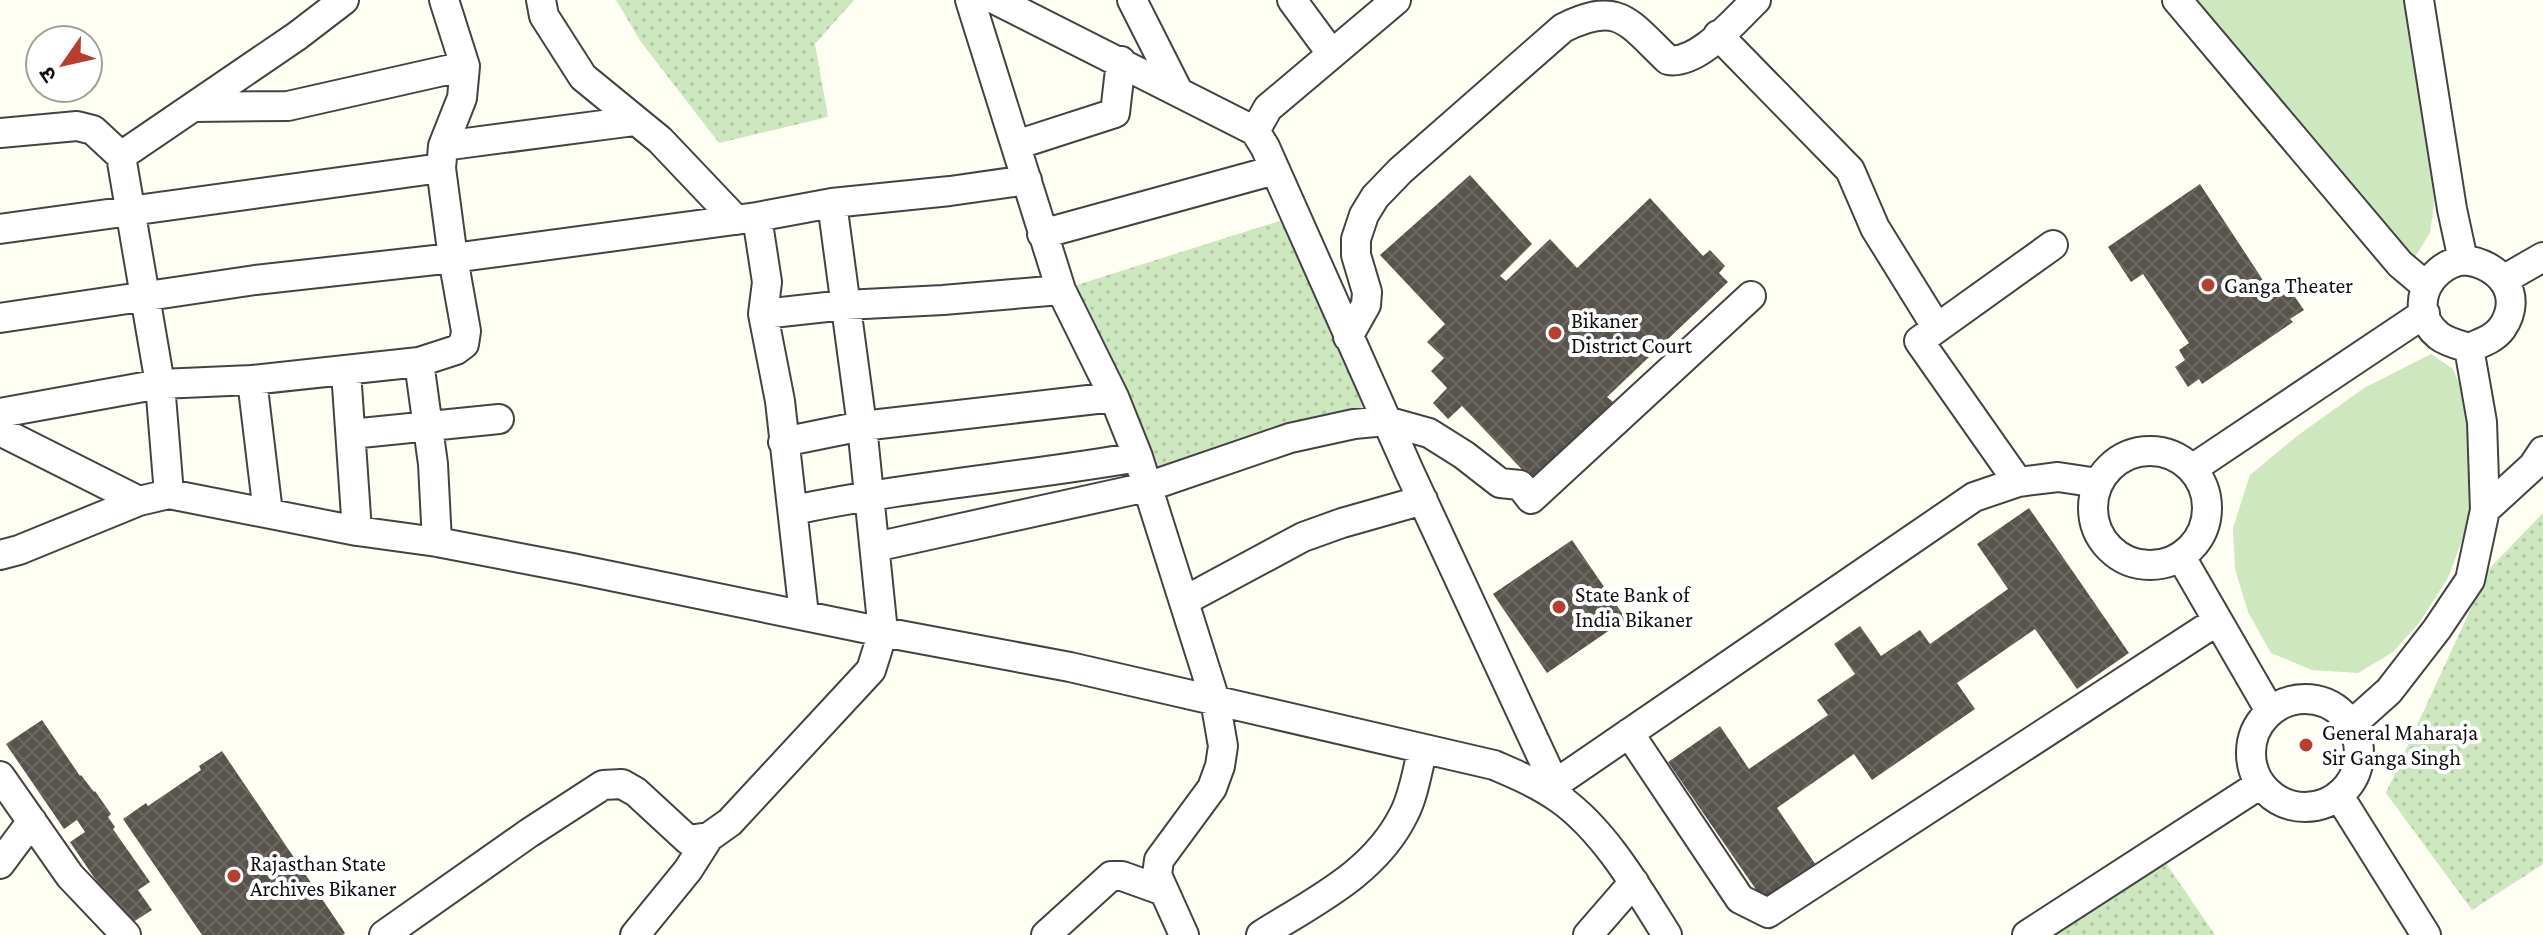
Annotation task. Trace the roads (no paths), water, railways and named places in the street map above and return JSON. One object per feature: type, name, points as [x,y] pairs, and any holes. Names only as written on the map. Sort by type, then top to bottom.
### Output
[{"type":"street","points":[[121,156],[297,36],[344,0]]},
{"type":"street","points":[[0,413],[160,384],[252,380],[419,362],[456,350],[464,344],[466,331],[453,258],[442,157],[462,98],[465,66],[444,0]]},
{"type":"street","points":[[541,0],[544,16],[583,77],[660,140],[747,219],[767,282],[763,314],[780,401],[804,615]]},
{"type":"street","points":[[970,0],[1061,290],[1114,397],[1138,457],[1215,700],[1223,746],[1220,766],[1212,788],[1159,860],[1157,875],[1161,890],[1184,935]]},
{"type":"street","points":[[996,0],[1255,131],[1559,792],[1608,845],[1667,935]]},
{"type":"street","points":[[1132,0],[1178,91]]},
{"type":"street","points":[[1292,0],[1331,53]]},
{"type":"street","points":[[1348,337],[1366,305],[1367,292],[1356,255],[1356,239],[1364,215],[1375,197],[1400,171],[1582,12],[1596,6],[1611,7],[1628,17],[1668,60],[1677,61],[1699,53],[1756,0]]},
{"type":"street","points":[[2177,0],[2400,264],[2425,299],[2430,326],[2441,337],[2469,348],[2489,340],[2501,329],[2509,313],[2509,294],[2503,280],[2489,266],[2478,261],[2452,262],[2436,271],[2425,299],[2192,469]]},
{"type":"street","points":[[2419,0],[2463,260]]},
{"type":"street","points":[[1255,131],[1268,108],[1392,2]]},
{"type":"street","points":[[1718,35],[1850,170],[1875,228],[1937,328]]},
{"type":"street","points":[[1016,145],[1115,113],[1121,61]]},
{"type":"street","points":[[193,107],[288,106],[465,66]]},
{"type":"street","points":[[0,229],[131,211],[634,121]]},
{"type":"street","points":[[0,133],[77,126],[93,130],[121,156],[160,384],[169,494]]},
{"type":"street","points":[[1042,234],[1275,170]]},
{"type":"street","points":[[0,318],[255,280],[453,258],[747,219],[832,203],[1027,180]]},
{"type":"street","points":[[635,935],[688,870],[709,837],[738,814],[871,670],[883,632],[862,426],[832,203]]},
{"type":"street","points":[[2018,482],[1919,341],[2053,245]]},
{"type":"street","points":[[2503,280],[2543,257]]},
{"type":"street","points":[[763,314],[1061,290]]},
{"type":"street","points":[[875,547],[1147,487],[1242,453],[1323,429],[1386,421],[1429,433],[1500,483],[1520,485],[1531,499],[1751,296]]},
{"type":"street","points":[[2351,725],[2389,691],[2470,580],[2485,510],[2482,422],[2469,348]]},
{"type":"street","points":[[419,362],[433,464],[437,542]]},
{"type":"street","points":[[346,371],[357,531]]},
{"type":"street","points":[[252,380],[268,513]]},
{"type":"street","points":[[783,442],[862,426],[1114,397]]},
{"type":"street","points":[[351,434],[499,419]]},
{"type":"street","points":[[0,431],[139,501]]},
{"type":"street","points":[[2141,451],[2160,452],[2177,458],[2192,469],[2203,486],[2208,506],[2205,526],[2196,544],[2181,557],[2164,564],[2145,566],[2127,561],[2112,551],[2100,537],[2094,519],[2093,501],[2098,483],[2116,462],[2141,451]]},
{"type":"street","points":[[2485,510],[2533,466],[2543,451]]},
{"type":"street","points":[[794,510],[869,494],[1065,470],[1138,457]]},
{"type":"street","points":[[1559,792],[1629,733],[1974,497],[2018,482],[2058,477],[2098,483]]},
{"type":"street","points":[[0,555],[139,501],[169,494],[357,531],[437,542],[1070,667],[1494,765],[1559,792]]},
{"type":"street","points":[[1184,601],[1303,537],[1423,500]]},
{"type":"street","points":[[2181,557],[2270,711]]},
{"type":"street","points":[[1629,733],[1740,899],[1768,913],[2217,621]]},
{"type":"street","points":[[2295,697],[2319,699],[2338,708],[2351,725],[2360,751],[2352,783],[2339,796],[2320,806],[2303,808],[2282,804],[2259,785],[2249,742],[2264,714],[2270,711],[2295,697]]},
{"type":"street","points":[[1261,935],[1344,882],[1372,861],[1386,845],[1406,811],[1423,749]]},
{"type":"street","points":[[0,776],[70,876],[126,935]]},
{"type":"street","points":[[384,935],[603,785],[622,784],[636,792],[688,840],[709,837]]},
{"type":"street","points":[[2027,935],[2259,785]]},
{"type":"street","points":[[2339,796],[2426,935]]},
{"type":"street","points":[[0,864],[32,821]]},
{"type":"street","points":[[1046,935],[1111,876],[1122,876],[1161,890]]},
{"type":"street","points":[[1588,935],[1634,882]]},
{"type":"street","points":[[616,935],[653,912]]},
{"type":"place","name":"Ganga Theater","points":[[2208,285]]},
{"type":"place","name":"Bikaner District Court","points":[[1555,333]]},
{"type":"place","name":"State Bank of India Bikaner","points":[[1559,607]]},
{"type":"place","name":"General Maharaja Sir Ganga Singh","points":[[2306,745]]},
{"type":"place","name":"Rajasthan State Archives Bikaner","points":[[234,876]]}]
